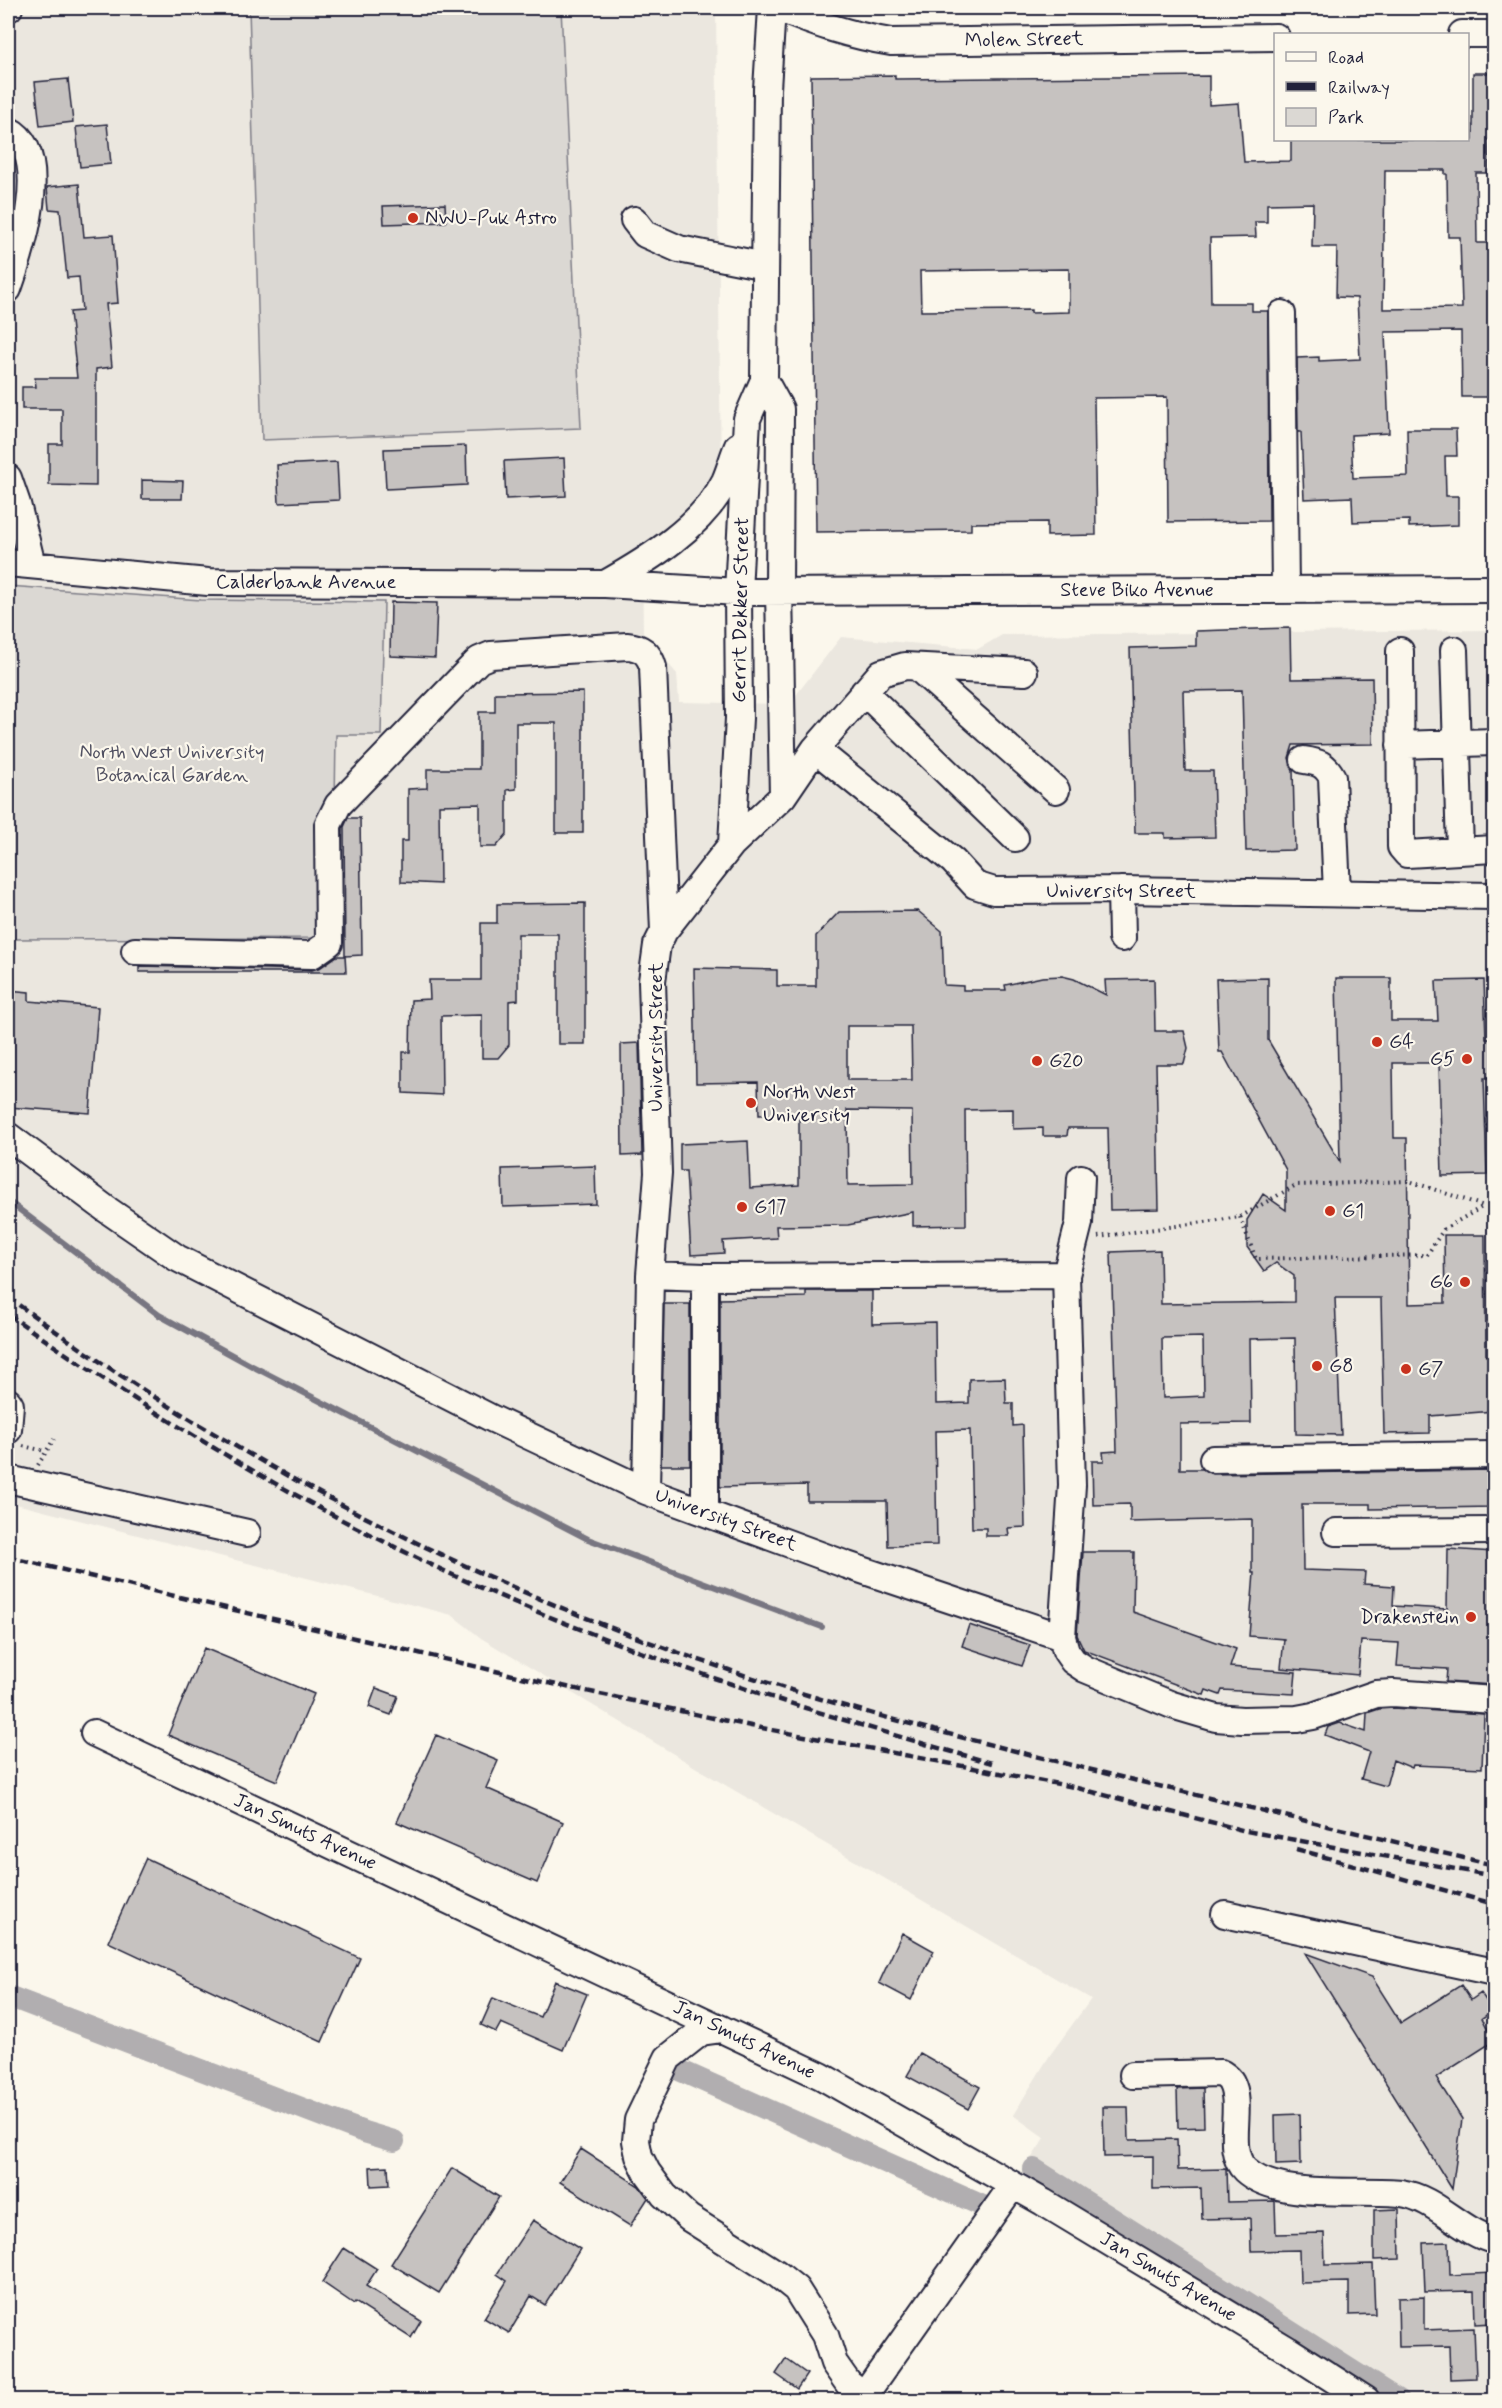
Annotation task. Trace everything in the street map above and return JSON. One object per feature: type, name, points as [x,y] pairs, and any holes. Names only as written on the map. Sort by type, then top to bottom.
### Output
[{"type":"street","name":"Gerrit Dekker Street","points":[[732,844],[739,718],[738,592],[747,419],[764,380],[767,89],[772,8]]},
{"type":"street","name":"Molen Street","points":[[778,8],[826,28],[891,42],[1274,37]]},
{"type":"street","points":[[1469,34],[1494,34]]},
{"type":"street","points":[[8,130],[15,134],[25,147],[31,172],[29,219],[8,289]]},
{"type":"street","points":[[634,220],[645,234],[679,249],[765,266]]},
{"type":"street","points":[[1282,314],[1285,590]]},
{"type":"street","name":"Gerrit Dekker Street","points":[[764,380],[780,409],[779,591],[783,796]]},
{"type":"street","name":"Calderbank Avenue","points":[[605,584],[642,563],[703,514],[725,482],[747,419]]},
{"type":"street","points":[[8,478],[17,504],[20,564]]},
{"type":"street","name":"Calderbank Avenue","points":[[20,564],[208,582],[605,584],[738,592],[779,591]]},
{"type":"street","name":"Steve Biko Avenue","points":[[779,591],[1494,589]]},
{"type":"street","points":[[135,951],[312,955],[321,950],[329,943],[328,825],[338,805],[479,660],[491,655],[627,646],[637,646],[646,653],[653,667],[664,931]]},
{"type":"street","points":[[1454,650],[1460,850]]},
{"type":"street","points":[[1400,651],[1401,847],[1407,854],[1494,849]]},
{"type":"street","points":[[815,749],[881,673],[905,666],[1024,672]]},
{"type":"street","points":[[916,667],[1056,790]]},
{"type":"street","points":[[864,692],[1015,838]]},
{"type":"street","points":[[1400,745],[1494,742]]},
{"type":"street","name":"University Street","points":[[1062,1637],[847,1565],[646,1491],[650,1275],[658,1173],[652,981],[657,945],[664,931],[732,844],[783,796],[815,749],[953,861],[975,885],[994,891],[1121,890],[1494,896]]},
{"type":"street","points":[[1304,760],[1317,762],[1327,768],[1332,777],[1337,893]]},
{"type":"street","points":[[1121,890],[1122,938]]},
{"type":"street","points":[[8,1136],[106,1209],[177,1258],[493,1419],[646,1491]]},
{"type":"street","points":[[1081,1178],[1079,1223],[1066,1275],[1072,1485],[1062,1637],[1066,1651],[1073,1661],[1085,1669],[1172,1705],[1216,1718],[1297,1719],[1313,1716],[1376,1694],[1393,1693],[1494,1700]]},
{"type":"street","points":[[650,1275],[705,1277],[1066,1275]]},
{"type":"street","points":[[705,1277],[705,1511]]},
{"type":"street","points":[[8,1402],[12,1437]]},
{"type":"street","points":[[1213,1459],[1494,1455]]},
{"type":"street","points":[[8,1479],[247,1533]]},
{"type":"street","points":[[1336,1532],[1494,1531]]},
{"type":"street","name":"Jan Smuts Avenue","points":[[94,1733],[821,2076],[1013,2185],[1288,2350],[1366,2400]]},
{"type":"street","points":[[1225,1914],[1494,1972]]},
{"type":"street","points":[[722,2029],[701,2032],[668,2058],[638,2120],[636,2141],[639,2156],[646,2172],[664,2195],[689,2218],[776,2273],[796,2289],[825,2335],[834,2363],[848,2383],[863,2398],[1013,2185]]},
{"type":"street","points":[[1133,2075],[1221,2073],[1230,2081],[1234,2093],[1238,2160],[1246,2170],[1258,2177],[1289,2190],[1403,2193],[1428,2204],[1481,2237],[1494,2240]]},
{"type":"path","points":[[1075,1240],[1240,1217],[1296,1185],[1409,1180],[1484,1206]]},
{"type":"path","points":[[1240,1217],[1256,1258],[1427,1255],[1444,1229],[1484,1206],[1494,1205]]},
{"type":"path","points":[[12,1437],[45,1451],[54,1439]]},
{"type":"shaded area","name":"North West University","points":[[8,8],[716,8],[721,483],[642,550],[643,634],[677,674],[679,702],[789,704],[841,637],[978,649],[1002,635],[1494,630],[1494,2400],[1416,2400],[1030,2160],[1045,2138],[1013,2115],[1050,2055],[1091,1999],[715,1779],[481,1638],[452,1615],[8,1502]]},
{"type":"green space","name":"NWU-Puk Astro","points":[[249,8],[561,8],[581,428],[262,440]]},
{"type":"green space","name":"North West University Botanical Garden","points":[[8,586],[201,600],[384,602],[381,735],[336,735],[333,938],[8,939]]},
{"type":"building","points":[[1473,73],[1494,73],[1494,139],[1488,140],[1489,173],[1476,173],[1477,243],[1494,243],[1494,397],[1462,397],[1461,331],[1385,332],[1389,433],[1351,435],[1353,478],[1408,476],[1407,429],[1456,429],[1457,456],[1445,456],[1446,496],[1458,496],[1458,525],[1409,527],[1409,520],[1353,522],[1352,497],[1304,499],[1301,432],[1298,432],[1297,358],[1319,357],[1319,361],[1360,359],[1357,298],[1336,297],[1337,247],[1312,247],[1313,203],[1267,204],[1267,222],[1255,222],[1256,237],[1210,238],[1211,303],[1252,303],[1252,311],[1268,311],[1269,521],[1168,522],[1167,397],[1094,398],[1096,535],[1047,536],[1047,522],[971,523],[971,530],[816,532],[811,76],[895,75],[895,79],[1209,76],[1209,105],[1239,103],[1244,162],[1291,161],[1291,141],[1473,140]],"holes":[[[1385,170],[1445,170],[1447,174],[1448,237],[1460,237],[1462,308],[1383,309]],[[1069,269],[1069,312],[921,311],[920,271]]]},
{"type":"building","points":[[68,79],[73,122],[40,126],[35,82]]},
{"type":"building","points":[[107,124],[111,164],[80,167],[76,127]]},
{"type":"building","points":[[79,184],[84,237],[113,235],[118,303],[106,304],[112,367],[96,369],[96,486],[49,485],[49,444],[62,444],[62,409],[22,409],[22,387],[36,387],[35,378],[77,378],[70,312],[82,311],[79,277],[67,278],[60,210],[49,209],[47,187]]},
{"type":"building","points":[[445,204],[446,222],[384,224],[383,206]]},
{"type":"building","points":[[466,446],[467,485],[386,489],[384,449]]},
{"type":"building","points":[[564,458],[566,496],[506,499],[504,461]]},
{"type":"building","points":[[337,462],[339,500],[279,503],[277,465]]},
{"type":"building","points":[[142,480],[183,481],[182,499],[142,499]]},
{"type":"building","points":[[391,602],[437,603],[435,658],[390,656]]},
{"type":"building","points":[[1290,628],[1291,679],[1372,678],[1373,744],[1293,745],[1289,758],[1293,770],[1295,850],[1246,851],[1242,690],[1183,691],[1185,771],[1213,771],[1215,837],[1165,838],[1165,833],[1135,833],[1130,648],[1196,646],[1196,631]]},
{"type":"building","points":[[583,692],[583,833],[556,833],[556,723],[516,723],[516,789],[507,790],[507,834],[496,847],[480,847],[480,804],[439,805],[440,884],[401,882],[401,841],[408,841],[408,789],[427,788],[427,769],[479,769],[479,712],[495,712],[495,693]]},
{"type":"building","points":[[348,818],[360,818],[362,955],[345,956],[344,827]]},
{"type":"building","points":[[585,903],[585,1044],[558,1044],[558,934],[518,934],[518,1000],[509,1001],[509,1045],[498,1058],[482,1058],[482,1015],[441,1016],[442,1095],[403,1093],[403,1052],[410,1052],[411,1000],[430,999],[429,980],[481,980],[481,923],[497,923],[497,904]]},
{"type":"building","points":[[918,911],[942,931],[944,985],[963,986],[963,990],[1006,990],[1005,985],[1042,977],[1062,976],[1074,979],[1106,995],[1105,980],[1154,979],[1155,1031],[1184,1031],[1188,1048],[1184,1064],[1156,1064],[1159,1209],[1110,1210],[1108,1128],[1068,1128],[1067,1136],[1043,1136],[1043,1128],[1013,1129],[1013,1109],[965,1110],[966,1225],[913,1226],[913,1212],[848,1225],[776,1226],[777,1238],[723,1241],[724,1253],[691,1255],[686,1171],[680,1171],[680,1144],[748,1141],[750,1188],[799,1185],[799,1114],[759,1115],[758,1082],[696,1083],[694,968],[777,970],[777,986],[816,986],[816,936],[839,912]],"holes":[[[847,1026],[911,1026],[912,1080],[847,1080]],[[847,1110],[912,1111],[913,1184],[848,1185]]]},
{"type":"building","points":[[337,956],[345,956],[346,972],[139,972],[139,966],[312,970]]},
{"type":"building","points":[[1268,978],[1268,1040],[1340,1162],[1336,978],[1391,978],[1391,1021],[1438,1021],[1436,981],[1484,980],[1486,1039],[1494,1039],[1494,1078],[1484,1078],[1487,1175],[1442,1176],[1439,1063],[1393,1063],[1394,1138],[1407,1138],[1409,1304],[1445,1303],[1444,1235],[1485,1235],[1486,1356],[1494,1356],[1494,1411],[1430,1416],[1430,1433],[1384,1434],[1381,1298],[1335,1298],[1341,1435],[1296,1434],[1295,1338],[1250,1339],[1251,1423],[1180,1424],[1180,1469],[1203,1469],[1213,1474],[1494,1470],[1494,1507],[1370,1509],[1370,1504],[1302,1504],[1303,1570],[1365,1572],[1364,1584],[1394,1586],[1393,1606],[1447,1609],[1448,1549],[1494,1552],[1494,1685],[1446,1682],[1447,1669],[1397,1666],[1399,1643],[1361,1641],[1358,1675],[1281,1668],[1284,1639],[1249,1636],[1254,1573],[1252,1573],[1252,1519],[1130,1522],[1130,1504],[1093,1505],[1092,1461],[1104,1461],[1103,1452],[1117,1451],[1111,1252],[1160,1250],[1161,1304],[1294,1302],[1294,1276],[1276,1263],[1264,1271],[1247,1247],[1247,1220],[1263,1194],[1286,1210],[1286,1170],[1222,1052],[1219,1052],[1216,979]],"holes":[[[1203,1337],[1204,1396],[1163,1398],[1162,1338]]]},
{"type":"building","points":[[8,990],[29,992],[29,1001],[98,1007],[90,1113],[8,1107]]},
{"type":"building","points":[[639,1043],[642,1155],[622,1156],[621,1044]]},
{"type":"building","points":[[595,1166],[596,1204],[503,1207],[502,1169]]},
{"type":"building","points":[[806,1291],[872,1291],[872,1324],[935,1322],[936,1404],[969,1403],[969,1379],[1005,1378],[1006,1403],[1013,1403],[1013,1426],[1023,1425],[1025,1527],[1008,1528],[1009,1536],[986,1536],[986,1528],[972,1528],[970,1430],[935,1431],[937,1545],[888,1546],[887,1501],[807,1501],[807,1485],[720,1487],[720,1299],[806,1297]]},
{"type":"building","points":[[664,1304],[690,1304],[690,1465],[661,1465]]},
{"type":"building","points":[[1083,1552],[1134,1552],[1133,1612],[1236,1649],[1230,1667],[1296,1672],[1294,1694],[1222,1690],[1220,1695],[1206,1690],[1204,1695],[1084,1650],[1077,1635]]},
{"type":"building","points":[[969,1625],[1030,1645],[1022,1666],[962,1646]]},
{"type":"building","points":[[204,1648],[314,1694],[277,1781],[168,1735]]},
{"type":"building","points":[[376,1688],[398,1696],[391,1715],[369,1707]]},
{"type":"building","points":[[1393,1708],[1484,1714],[1482,1768],[1413,1765],[1412,1768],[1393,1760],[1386,1786],[1361,1779],[1369,1752],[1325,1735],[1328,1727],[1340,1723],[1366,1732],[1367,1713]]},
{"type":"building","points":[[436,1735],[498,1761],[486,1788],[563,1822],[537,1883],[397,1822]]},
{"type":"building","points":[[146,1858],[360,1958],[322,2042],[108,1942]]},
{"type":"building","points":[[902,1933],[934,1951],[911,2000],[879,1983]]},
{"type":"building","points":[[1305,1953],[1372,1977],[1401,2023],[1461,1985],[1471,2000],[1481,1993],[1493,2011],[1482,2018],[1494,2041],[1436,2078],[1462,2119],[1452,2189]]},
{"type":"building","points":[[555,1981],[587,1994],[563,2050],[501,2023],[496,2032],[481,2025],[493,1998],[540,2017]]},
{"type":"building","points":[[920,2053],[980,2087],[968,2109],[907,2076]]},
{"type":"building","points":[[1203,2088],[1204,2127],[1178,2128],[1177,2089]]},
{"type":"building","points":[[1103,2107],[1128,2107],[1129,2140],[1177,2139],[1178,2170],[1226,2169],[1227,2202],[1275,2201],[1276,2234],[1324,2233],[1325,2265],[1373,2264],[1375,2314],[1349,2315],[1349,2282],[1300,2283],[1299,2250],[1251,2251],[1250,2218],[1202,2219],[1201,2188],[1153,2189],[1153,2156],[1104,2157]]},
{"type":"building","points":[[1300,2114],[1301,2164],[1276,2165],[1275,2115]]},
{"type":"building","points":[[581,2149],[639,2186],[648,2198],[630,2226],[560,2182]]},
{"type":"building","points":[[388,2166],[389,2185],[371,2186],[370,2167]]},
{"type":"building","points":[[452,2168],[499,2197],[439,2293],[391,2264]]},
{"type":"building","points":[[1399,2209],[1400,2259],[1374,2260],[1374,2210]]},
{"type":"building","points":[[533,2220],[580,2249],[545,2305],[531,2296],[509,2333],[484,2318],[507,2281],[497,2274]]},
{"type":"building","points":[[1449,2242],[1450,2275],[1494,2273],[1494,2323],[1475,2324],[1474,2291],[1425,2292],[1423,2243]]},
{"type":"building","points":[[344,2248],[377,2269],[366,2286],[421,2321],[411,2338],[322,2282]]},
{"type":"building","points":[[1424,2297],[1424,2330],[1474,2328],[1476,2378],[1450,2379],[1449,2346],[1399,2347],[1398,2298]]},
{"type":"building","points":[[786,2359],[807,2374],[797,2389],[776,2374]]},
{"type":"waterway","points":[[8,1201],[159,1315],[252,1366],[588,1539],[822,1627]]},
{"type":"waterway","points":[[8,1996],[364,2132],[394,2141]]},
{"type":"waterway","points":[[679,2070],[983,2206]]},
{"type":"waterway","points":[[1034,2169],[1398,2400]]},
{"type":"railway","points":[[8,1297],[90,1355],[175,1410],[263,1462],[446,1557],[540,1599],[634,1637],[771,1684],[899,1721],[1071,1765],[1494,1865]]},
{"type":"railway","points":[[8,1314],[61,1351],[225,1455],[396,1548],[455,1576],[586,1631],[720,1680],[992,1763]]},
{"type":"railway","points":[[8,1557],[534,1680],[751,1726],[1069,1786],[1246,1831],[1494,1876]]},
{"type":"railway","points":[[1296,1849],[1494,1904]]},
{"type":"place","name":"NWU-Puk Astro","points":[[413,218]]},
{"type":"place","name":"G4","points":[[1377,1042]]},
{"type":"place","name":"G5","points":[[1467,1059]]},
{"type":"place","name":"G20","points":[[1037,1061]]},
{"type":"place","name":"North West University","points":[[751,1103]]},
{"type":"place","name":"G17","points":[[742,1207]]},
{"type":"place","name":"G1","points":[[1330,1211]]},
{"type":"place","name":"G6","points":[[1465,1282]]},
{"type":"place","name":"G8","points":[[1317,1366]]},
{"type":"place","name":"G7","points":[[1406,1369]]},
{"type":"place","name":"Drakenstein","points":[[1471,1617]]}]
